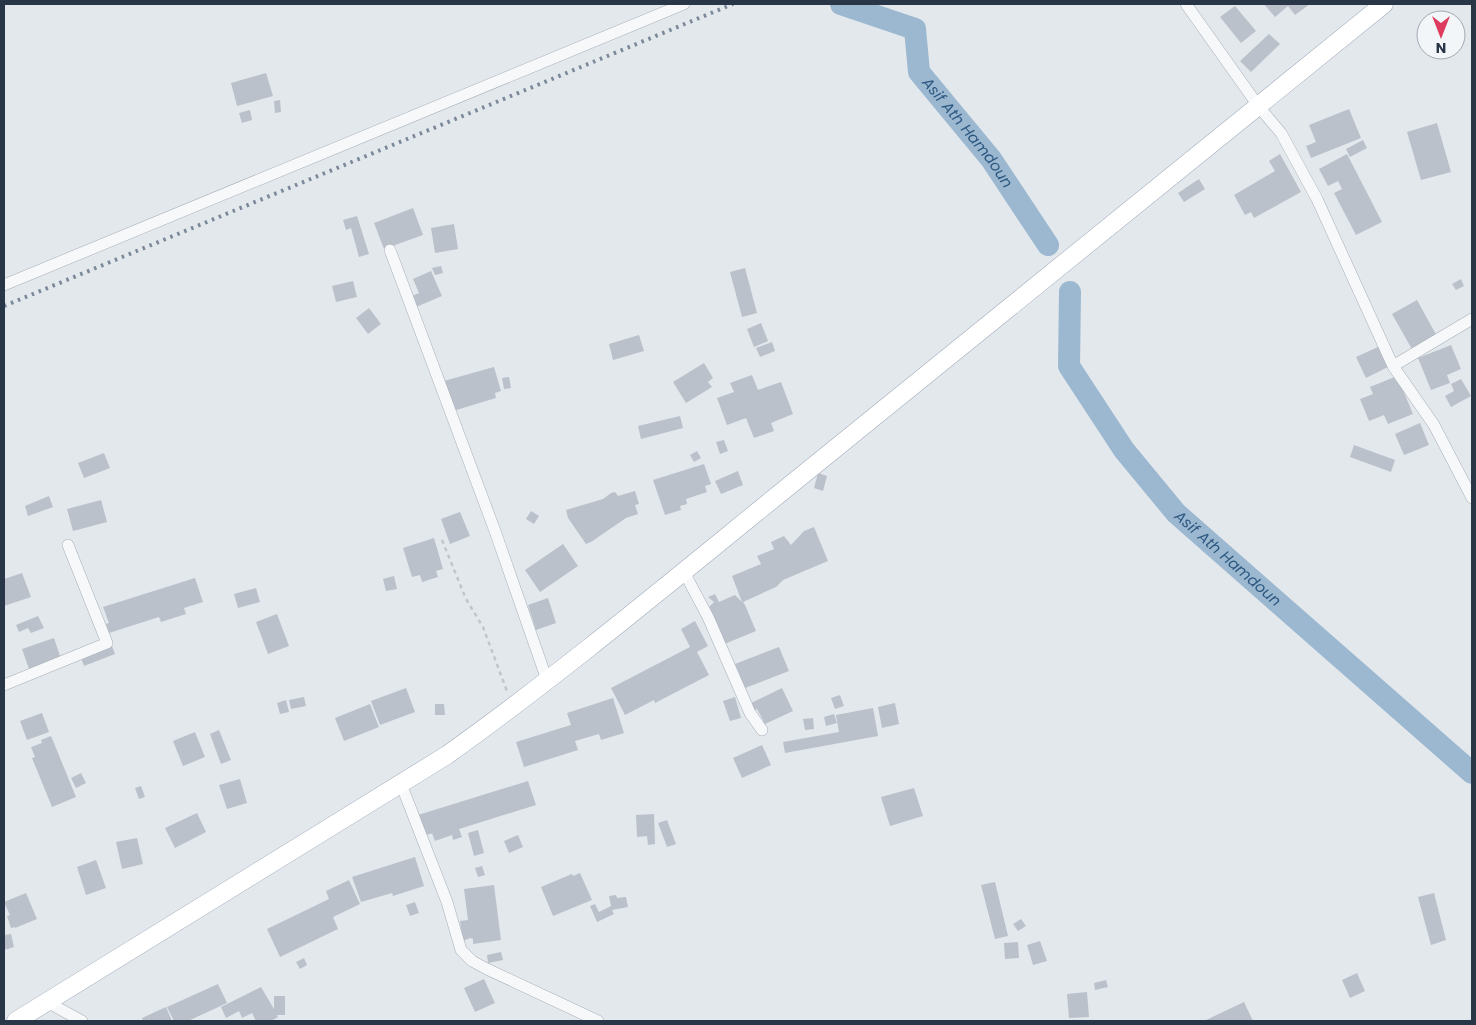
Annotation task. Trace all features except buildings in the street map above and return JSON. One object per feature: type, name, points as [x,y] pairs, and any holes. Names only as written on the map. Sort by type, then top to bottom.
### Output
[{"type":"main road","points":[[16,1021],[447,755],[513,707],[684,572],[1384,4]]},
{"type":"street","points":[[4,285],[684,4]]},
{"type":"street","points":[[1186,4],[1259,107],[1281,133],[1317,199],[1393,366],[1434,425],[1472,498]]},
{"type":"street","points":[[390,250],[501,548],[547,680]]},
{"type":"street","points":[[1393,366],[1472,319]]},
{"type":"street","points":[[4,685],[107,643],[68,545]]},
{"type":"street","points":[[684,572],[708,617],[750,713],[762,730]]},
{"type":"street","points":[[401,784],[447,902],[461,950],[472,961],[487,969],[598,1021]]},
{"type":"street","points":[[47,1002],[82,1021]]},
{"type":"path","points":[[442,540],[466,599],[482,627],[513,707]]},
{"type":"waterway","name":"Asif Ath Hamdoun","points":[[841,4],[915,29],[919,72],[991,159],[1048,245]]},
{"type":"waterway","name":"Asif Ath Hamdoun","points":[[1070,292],[1069,366],[1124,450],[1176,513],[1472,773]]},
{"type":"railway","points":[[4,306],[733,4]]}]
